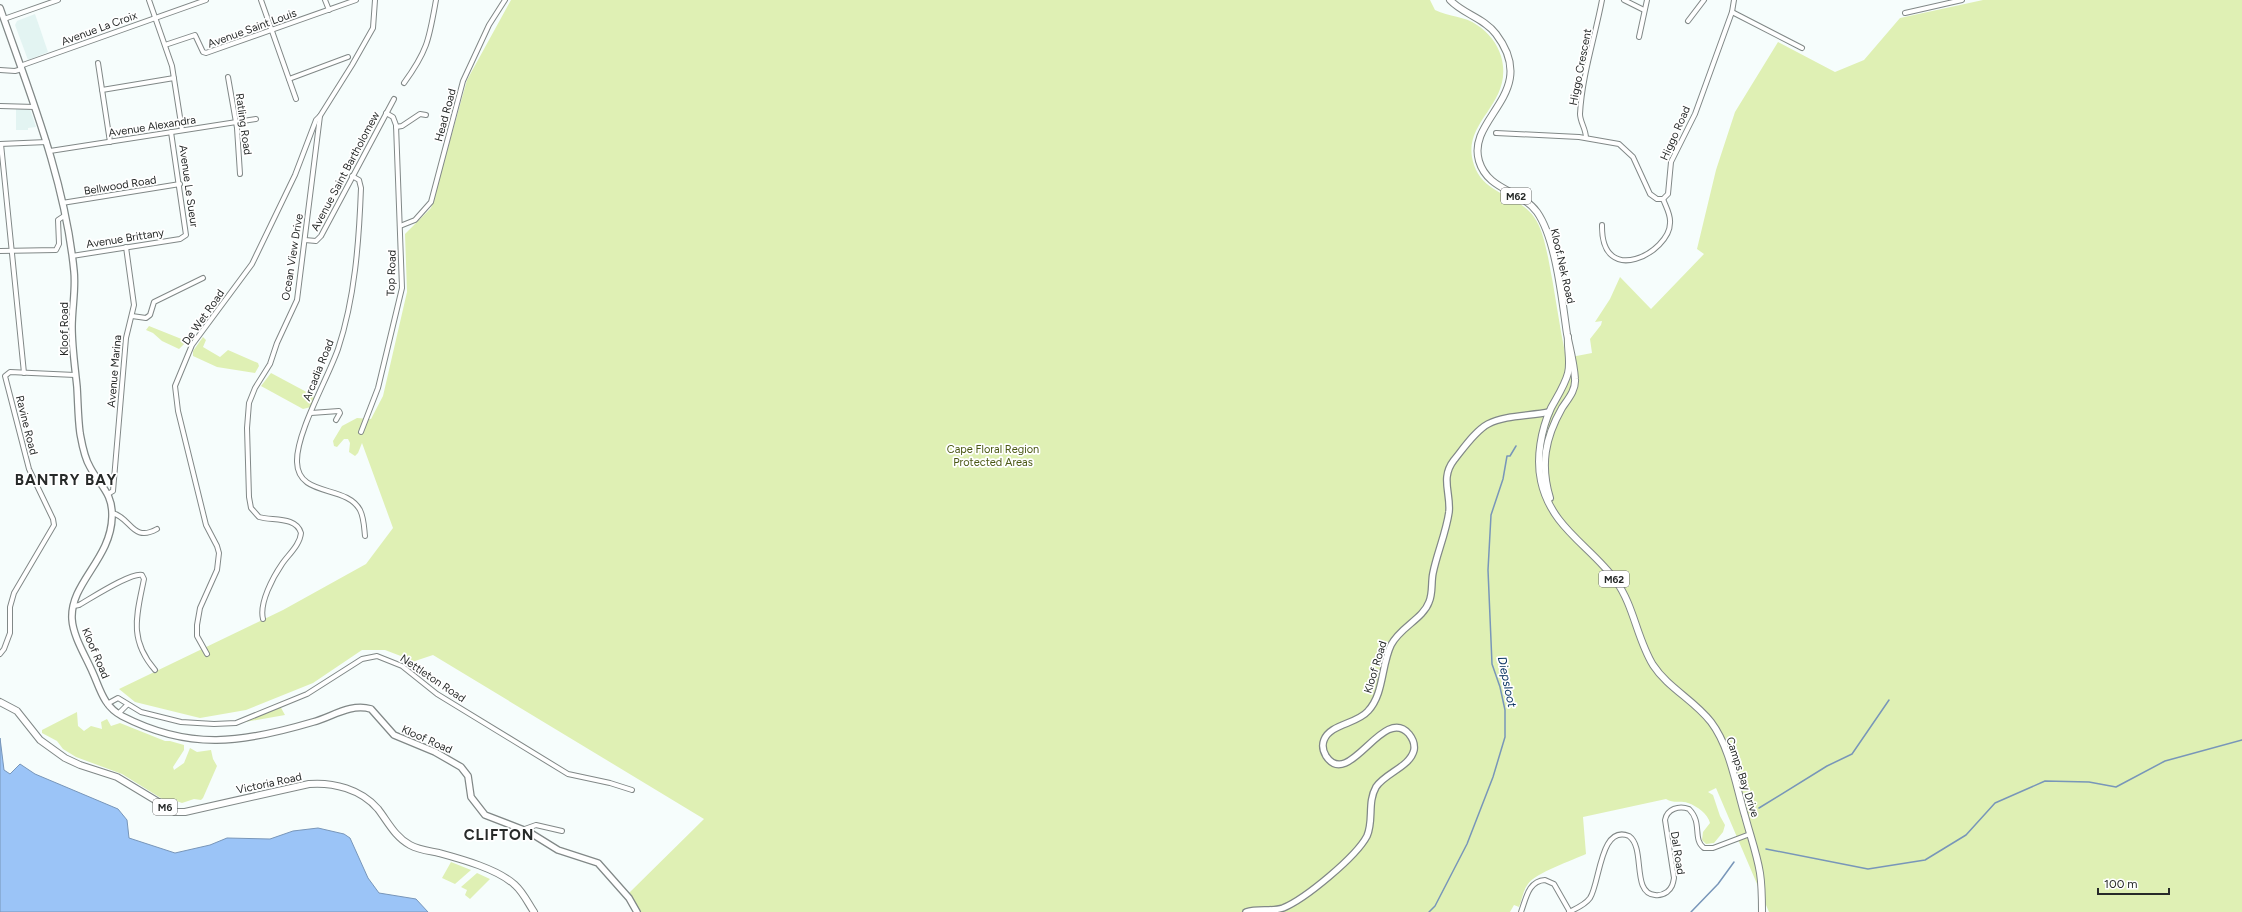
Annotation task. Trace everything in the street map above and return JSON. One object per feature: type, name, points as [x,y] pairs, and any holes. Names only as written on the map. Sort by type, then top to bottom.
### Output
[{"type":"main road","name":"Kloof Nek Road","points":[[1450,0],[1492,29],[1507,53],[1509,72],[1507,89],[1500,106],[1482,132],[1477,144],[1478,156],[1481,167],[1490,180],[1529,203],[1541,219],[1547,232],[1558,279],[1568,337],[1569,368],[1562,388]]},
{"type":"main road","name":"Kloof Road","points":[[0,8],[50,151],[62,203],[74,275],[72,337],[80,432],[91,469],[108,494],[112,513],[108,542],[82,584],[74,606],[72,617],[75,630],[106,704],[118,714],[176,736],[196,740],[222,741],[248,738],[314,722],[351,708],[366,708],[375,713],[394,735],[435,752],[461,767],[468,776],[471,798],[485,815],[522,830],[558,850],[598,863],[629,898],[636,912]]},
{"type":"main road","name":"Kloof Nek Road","points":[[1568,337],[1572,349],[1575,377],[1574,389]]},
{"type":"main road","points":[[1562,388],[1568,385],[1574,389]]},
{"type":"main road","name":"M62","points":[[1557,398],[1562,388]]},
{"type":"main road","name":"M62","points":[[1565,404],[1574,389]]},
{"type":"main road","points":[[1557,398],[1560,403],[1565,404]]},
{"type":"main road","name":"Camps Bay Drive","points":[[1557,398],[1549,412],[1543,430],[1539,467],[1543,490],[1554,513],[1569,534],[1617,582],[1628,604],[1645,650],[1656,669],[1668,684],[1706,716],[1715,728],[1727,755],[1750,834],[1760,875],[1762,912]]},
{"type":"main road","points":[[1549,412],[1565,404]]},
{"type":"main road","name":"Camps Bay Drive","points":[[1554,513],[1545,481],[1544,459],[1549,436],[1565,404]]},
{"type":"main road","name":"Kloof Road","points":[[1246,912],[1276,910],[1288,906],[1344,864],[1366,837],[1370,826],[1370,803],[1374,791],[1384,777],[1410,758],[1414,749],[1413,740],[1407,732],[1402,729],[1388,729],[1352,760],[1340,764],[1331,761],[1325,755],[1323,744],[1325,737],[1331,731],[1358,720],[1370,710],[1377,698],[1392,644],[1400,632],[1429,603],[1433,574],[1449,512],[1446,479],[1452,463],[1480,430],[1489,424],[1549,412]]},
{"type":"main road","name":"Victoria Road","points":[[0,702],[16,710],[38,738],[65,758],[80,765],[116,776],[175,812],[185,812],[309,784],[326,783],[348,789],[362,796],[377,808],[395,833],[409,844],[462,860],[510,880],[521,891],[534,912]]},
{"type":"street","points":[[4,19],[58,0]]},
{"type":"street","name":"Avenue Le Sueur","points":[[149,0],[165,45],[174,78],[182,130]]},
{"type":"street","name":"Avenue La Croix","points":[[0,70],[15,72],[21,67],[206,0]]},
{"type":"street","points":[[261,0],[296,99]]},
{"type":"street","points":[[325,0],[329,10]]},
{"type":"street","name":"Avenue Saint Louis","points":[[165,45],[195,34],[205,54],[356,0]]},
{"type":"street","name":"Ocean View Drive","points":[[263,619],[263,606],[271,587],[280,567],[297,544],[301,534],[299,528],[292,523],[259,517],[251,506],[248,409],[253,392],[270,364],[277,343],[297,300],[320,116],[373,28],[376,0]]},
{"type":"street","points":[[404,83],[425,50],[430,36],[436,0]]},
{"type":"street","name":"Head Road","points":[[400,226],[418,217],[431,202],[463,81],[489,25],[505,0]]},
{"type":"street","name":"Higgo Crescent","points":[[1586,138],[1585,129],[1580,114],[1586,72],[1602,0]]},
{"type":"street","points":[[1624,0],[1644,10]]},
{"type":"street","points":[[1639,37],[1644,10],[1648,0]]},
{"type":"street","points":[[1688,21],[1704,0]]},
{"type":"street","name":"Higgo Road","points":[[1663,199],[1668,194],[1669,171],[1672,156],[1695,114],[1732,12],[1734,0]]},
{"type":"street","points":[[1905,13],[1962,0]]},
{"type":"street","points":[[1732,12],[1802,48]]},
{"type":"street","points":[[289,79],[348,57]]},
{"type":"street","points":[[98,63],[110,142]]},
{"type":"street","name":"Ratling Road","points":[[228,77],[236,122],[240,174]]},
{"type":"street","points":[[102,90],[174,78]]},
{"type":"street","name":"Avenue Saint Bartholomew","points":[[305,240],[316,241],[320,238],[394,99]]},
{"type":"street","points":[[0,106],[35,106]]},
{"type":"street","points":[[386,113],[394,118],[396,127],[402,126],[420,114],[426,115]]},
{"type":"street","name":"De Wet Road","points":[[207,654],[197,636],[197,626],[200,608],[217,570],[219,553],[206,523],[178,411],[175,386],[192,345],[252,264],[295,175],[316,120],[320,116]]},
{"type":"street","name":"Avenue Alexandra","points":[[50,151],[256,119]]},
{"type":"street","name":"Top Road","points":[[360,432],[378,388],[401,293],[396,127]]},
{"type":"street","name":"Avenue Le Sueur","points":[[172,132],[187,233],[184,238],[180,239]]},
{"type":"street","points":[[1496,133],[1586,138],[1623,146],[1633,157],[1650,194],[1657,199],[1663,199],[1670,218],[1669,230],[1664,237],[1643,257],[1635,260],[1621,259],[1612,256],[1606,248],[1602,225]]},
{"type":"street","points":[[47,142],[26,145],[0,144],[2,195],[11,251],[24,373],[75,375]]},
{"type":"street","name":"Arcadia Road","points":[[352,176],[359,180],[361,186],[354,280],[338,349],[311,413],[297,454],[299,473],[312,486],[344,496],[355,502],[362,515],[365,536]]},
{"type":"street","name":"Bellwood Road","points":[[62,203],[180,184]]},
{"type":"street","points":[[0,251],[56,250],[59,246],[58,220],[64,216]]},
{"type":"street","name":"Avenue Brittany","points":[[72,256],[180,239]]},
{"type":"street","name":"Avenue Marina","points":[[108,494],[113,491],[126,338],[132,316],[134,296],[126,247]]},
{"type":"street","points":[[132,316],[146,318],[150,315],[154,303],[203,278]]},
{"type":"street","name":"Ravine Road","points":[[0,654],[4,649],[10,631],[10,607],[14,593],[54,525],[53,519],[29,469],[6,380],[6,375],[9,372],[24,373]]},
{"type":"street","points":[[311,413],[339,411],[340,415],[336,420]]},
{"type":"street","points":[[112,513],[136,532],[148,533],[157,529]]},
{"type":"street","points":[[74,606],[79,605],[115,585],[136,576],[142,576],[144,579],[139,597],[137,626],[138,641],[146,658],[155,670]]},
{"type":"street","name":"Nettleton Road","points":[[106,704],[117,698],[127,705],[151,715],[181,722],[214,724],[236,723],[307,694],[329,682],[362,659],[377,656],[402,666],[437,694],[568,774],[610,783],[632,790]]},
{"type":"street","points":[[118,714],[127,705]]},
{"type":"street","name":"Dal Road","points":[[1570,912],[1582,905],[1591,897],[1606,847],[1612,838],[1618,835],[1629,836],[1636,845],[1642,885],[1646,891],[1654,895],[1664,894],[1669,891],[1673,884],[1674,878],[1664,823],[1668,813],[1676,808],[1689,809],[1695,816],[1698,838],[1704,848],[1713,848],[1750,834]]},
{"type":"street","points":[[522,830],[536,825],[562,831]]},
{"type":"street","points":[[1521,912],[1530,887],[1536,882],[1545,880],[1554,884],[1570,912]]},
{"type":"shaded area","points":[[35,14],[48,52],[28,60],[15,25],[17,21]]},
{"type":"shaded area","points":[[16,109],[30,109],[36,127],[28,128],[28,130],[16,130]]},
{"type":"green space","name":"Cape Floral Region Protected Areas","points":[[511,0],[1430,0],[1435,10],[1467,20],[1481,28],[1492,38],[1501,56],[1503,73],[1501,88],[1474,136],[1471,150],[1474,165],[1485,183],[1527,209],[1539,226],[1548,257],[1566,358],[1592,353],[1590,339],[1601,325],[1602,321],[1595,322],[1610,299],[1620,277],[1651,309],[1704,254],[1697,249],[1716,170],[1735,112],[1778,42],[1835,72],[1864,60],[1900,18],[1983,0],[2242,0],[2242,912],[1769,912],[1716,788],[1708,792],[1713,795],[1720,816],[1725,825],[1723,832],[1714,843],[1706,844],[1702,840],[1703,832],[1710,823],[1707,816],[1698,808],[1685,802],[1666,799],[1583,817],[1586,854],[1546,871],[1532,880],[1525,889],[1519,907],[1514,905],[1510,912],[641,912],[629,893],[704,819],[433,655],[406,664],[406,658],[385,650],[362,650],[313,683],[246,710],[200,718],[135,702],[119,689],[283,610],[366,564],[393,528],[362,443],[358,453],[355,456],[349,452],[350,443],[348,439],[344,439],[337,447],[334,446],[333,441],[342,426],[357,418],[371,419],[383,396],[407,292],[405,234],[431,208],[467,80]]},
{"type":"green space","points":[[149,326],[184,340],[185,343],[179,349],[162,341],[153,333],[146,330]]},
{"type":"green space","points":[[203,337],[206,340],[203,347],[220,357],[228,350],[258,363],[259,366],[255,373],[217,367],[193,356],[193,351]]},
{"type":"green space","points":[[271,373],[314,396],[311,407],[303,409],[261,386]]},
{"type":"green space","points":[[280,706],[285,715],[245,722]]},
{"type":"green space","points":[[77,712],[78,726],[84,731],[91,726],[102,729],[101,722],[107,719],[111,726],[120,723],[165,741],[184,745],[184,750],[173,767],[174,770],[184,763],[190,748],[197,752],[211,750],[213,759],[217,766],[203,798],[201,800],[194,799],[182,803],[171,799],[164,800],[122,774],[76,757],[63,749],[57,741],[42,733],[42,730]]},
{"type":"green space","points":[[451,862],[471,870],[455,884],[442,878]]},
{"type":"green space","points":[[477,873],[490,879],[470,899],[465,895],[467,890],[461,887]]},
{"type":"water","points":[[0,738],[4,770],[10,774],[20,764],[35,774],[118,809],[127,820],[129,838],[175,853],[210,845],[227,838],[270,839],[293,831],[318,828],[344,834],[350,838],[368,878],[379,893],[416,899],[428,912],[0,912]]},
{"type":"waterway","name":"Diepsloot","points":[[1429,912],[1435,906],[1467,844],[1493,777],[1505,737],[1505,710],[1500,687],[1492,664],[1488,570],[1491,515],[1503,479],[1507,456],[1510,456],[1516,446]]},
{"type":"waterway","points":[[1759,808],[1827,766],[1852,754],[1889,700]]},
{"type":"waterway","points":[[1766,849],[1868,869],[1925,860],[1966,835],[1995,803],[2045,781],[2089,782],[2116,787],[2165,761],[2242,740]]},
{"type":"waterway","points":[[1691,912],[1718,884],[1734,862]]},
{"type":"district","name":"BANTRY BAY","points":[[66,480]]},
{"type":"district","name":"CLIFTON","points":[[499,835]]}]
